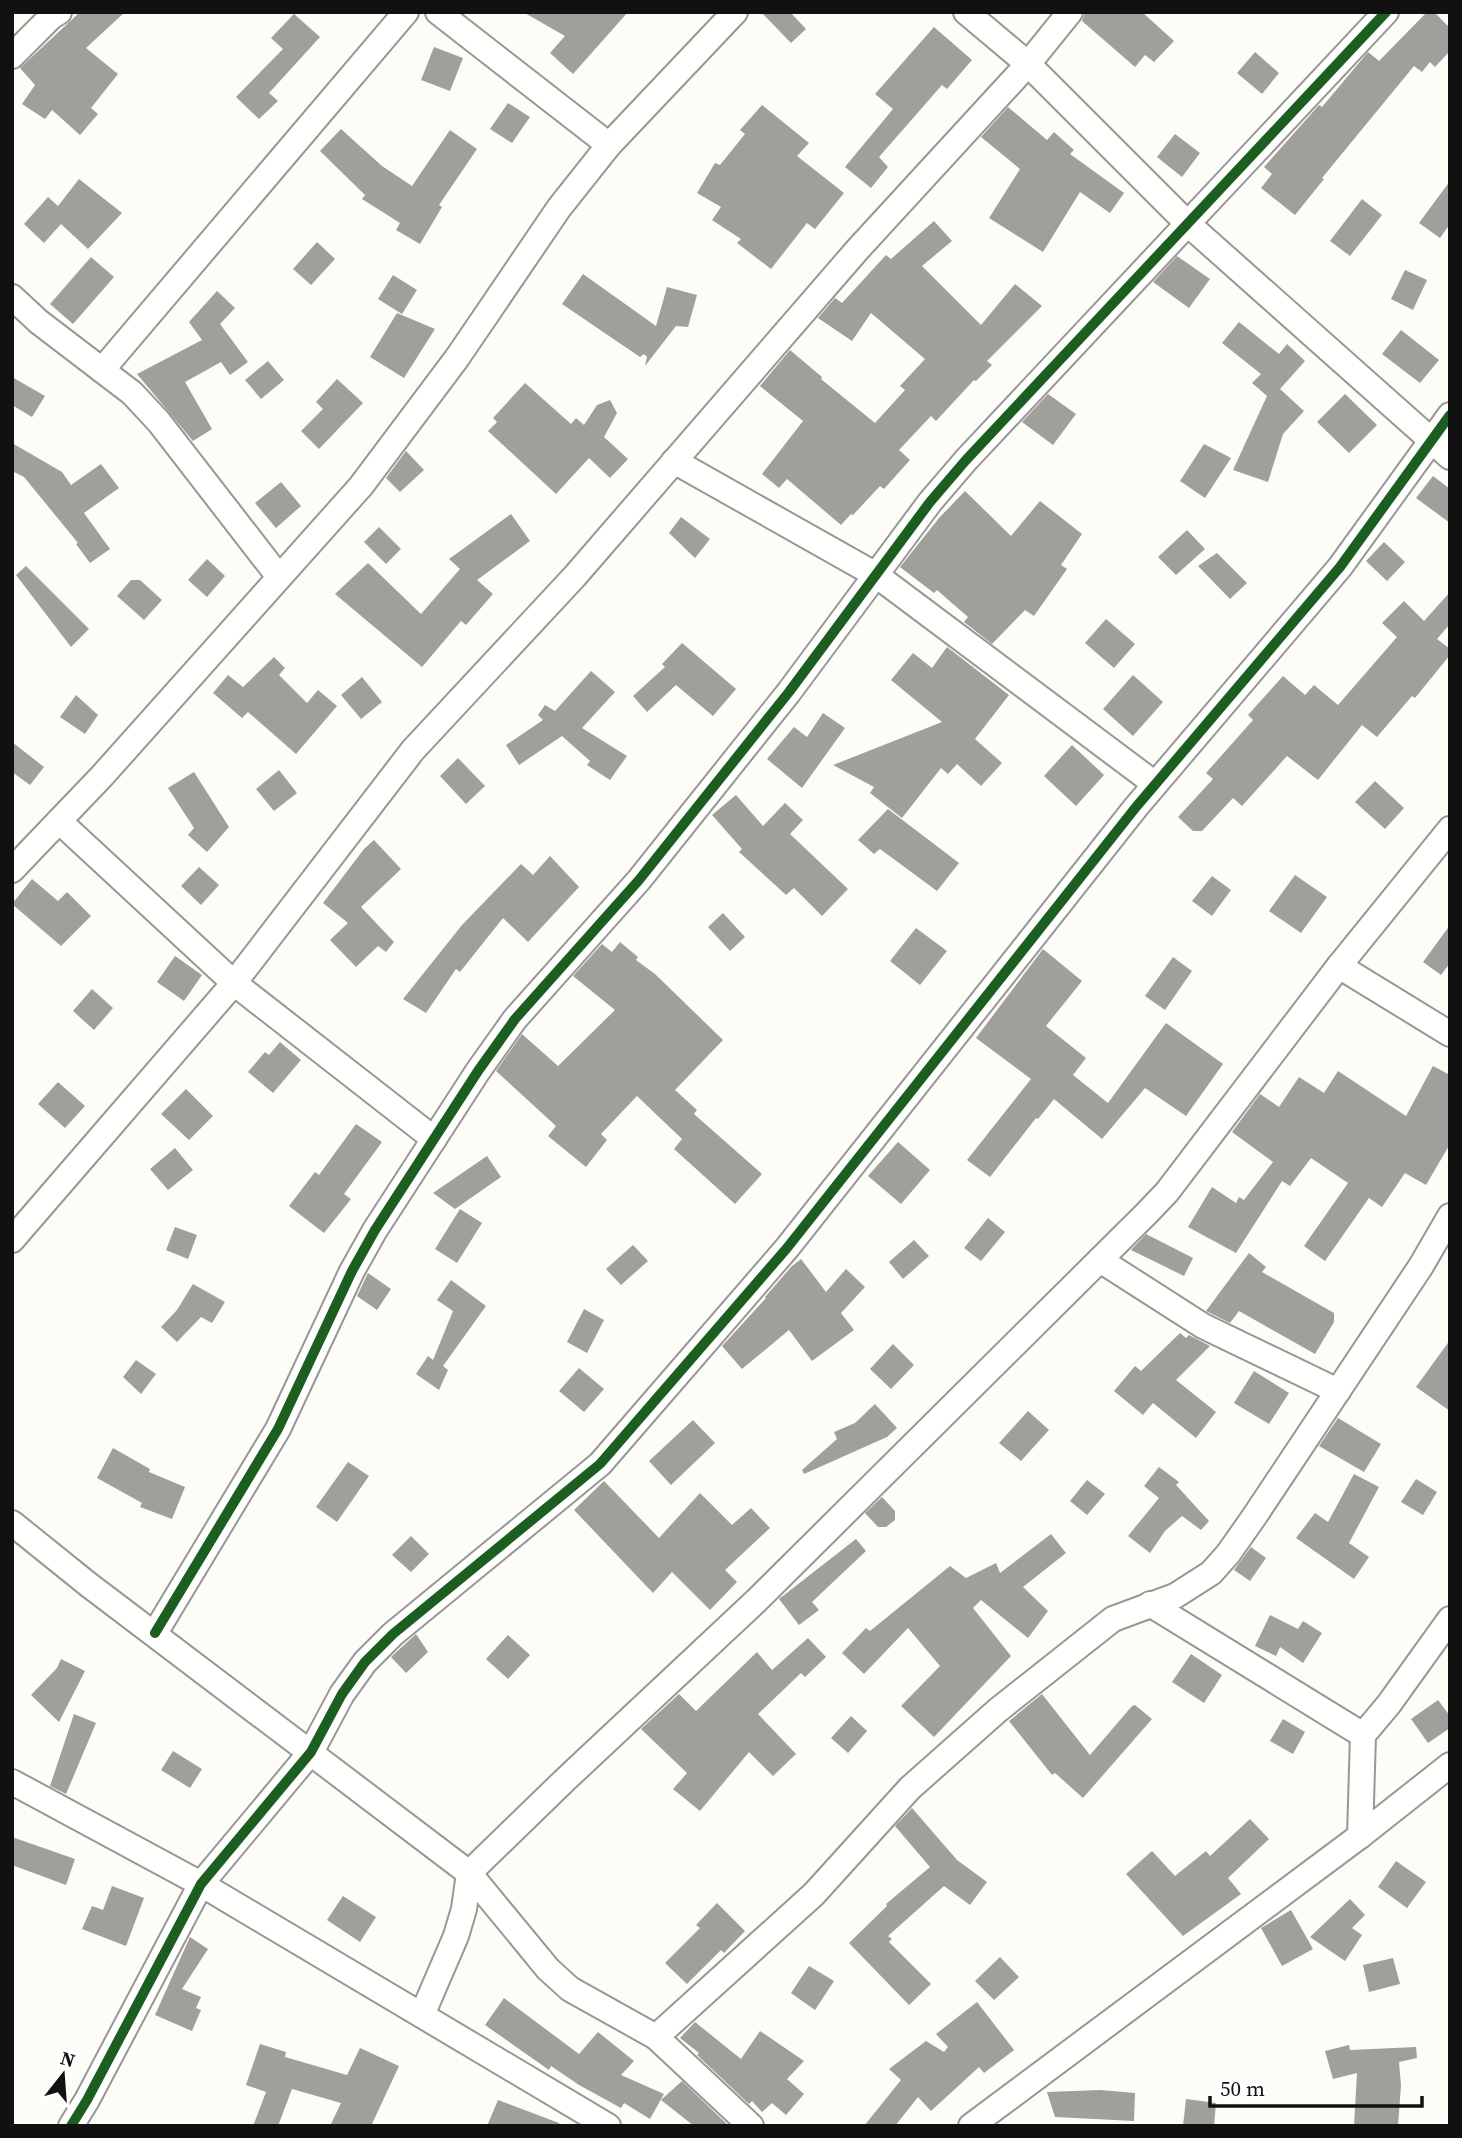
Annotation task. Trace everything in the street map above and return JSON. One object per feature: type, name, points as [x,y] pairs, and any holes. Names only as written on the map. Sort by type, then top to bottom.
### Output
[{"type":"street","points":[[12,56],[59,12]]},
{"type":"street","points":[[102,370],[406,12]]},
{"type":"street","points":[[438,12],[609,145]]},
{"type":"street","points":[[12,870],[361,486],[457,358],[559,208],[609,145],[736,12]]},
{"type":"street","points":[[966,12],[1028,64],[1188,224],[1440,449]]},
{"type":"street","points":[[12,1240],[234,983],[413,750],[575,576],[858,249],[1028,64],[1070,12]]},
{"type":"street","points":[[155,1633],[278,1429],[352,1270],[375,1230],[514,1019],[639,880],[789,692],[930,502],[966,460],[1386,12]]},
{"type":"street","points":[[12,297],[39,322],[132,393],[159,422],[279,577]]},
{"type":"street","points":[[71,2126],[201,1884],[310,1752],[342,1694],[365,1662],[393,1634],[582,1481],[609,1454],[795,1238],[1155,784],[1440,449],[1450,415]]},
{"type":"street","points":[[674,461],[876,575],[1155,784]]},
{"type":"street","points":[[59,821],[234,983],[434,1139]]},
{"type":"street","points":[[422,2015],[456,1936],[464,1909],[469,1873],[756,1601],[1167,1192],[1339,967],[1450,829]]},
{"type":"street","points":[[1339,967],[1450,1034]]},
{"type":"street","points":[[656,2037],[814,1894],[910,1788],[998,1710],[1113,1619],[1175,1596],[1211,1573],[1228,1554],[1338,1391],[1421,1266],[1450,1216]]},
{"type":"street","points":[[1100,1260],[1203,1326],[1338,1391]]},
{"type":"street","points":[[12,1523],[89,1585],[469,1873],[548,1969],[570,1989],[656,2037],[751,2126]]},
{"type":"street","points":[[1150,1604],[1363,1734]]},
{"type":"street","points":[[1360,1836],[1363,1734],[1389,1704],[1450,1619]]},
{"type":"street","points":[[971,2126],[1360,1836],[1450,1765]]},
{"type":"street","points":[[12,1782],[201,1884],[608,2126]]},
{"type":"building","points":[[80,12],[125,12],[86,48],[118,74],[91,108],[98,114],[80,135],[52,110],[45,119],[22,104],[35,85],[20,68]]},
{"type":"building","points":[[523,12],[628,12],[573,74],[550,53],[565,36]]},
{"type":"building","points":[[761,12],[790,12],[806,29],[791,43]]},
{"type":"building","points":[[1085,12],[1142,12],[1174,41],[1154,62],[1145,55],[1135,67],[1082,21]]},
{"type":"building","points":[[1427,12],[1434,12],[1450,28],[1450,51],[1435,67],[1430,62],[1422,72],[1414,66],[1295,215],[1261,188],[1272,174],[1264,167],[1319,105],[1322,107],[1368,52],[1379,61]]},
{"type":"building","points":[[294,14],[320,37],[269,93],[278,101],[259,119],[236,97],[283,49],[271,38]]},
{"type":"building","points":[[934,27],[972,60],[947,89],[942,85],[879,157],[888,167],[871,188],[845,167],[893,109],[875,94]]},
{"type":"building","points":[[434,47],[463,58],[450,91],[421,80]]},
{"type":"building","points":[[1255,52],[1279,73],[1262,94],[1237,73]]},
{"type":"building","points":[[508,103],[530,117],[512,143],[490,129]]},
{"type":"building","points":[[762,105],[809,143],[797,156],[844,193],[815,229],[807,223],[771,269],[737,243],[741,239],[712,220],[721,207],[697,193],[715,163],[720,165],[745,134],[740,130]]},
{"type":"building","points":[[1008,107],[1047,140],[1054,132],[1074,150],[1070,154],[1124,193],[1110,213],[1080,192],[1043,252],[989,218],[1020,169],[981,137]]},
{"type":"building","points":[[341,129],[382,166],[412,186],[450,130],[477,149],[439,205],[442,207],[420,244],[396,230],[400,223],[362,199],[365,195],[320,151]]},
{"type":"building","points":[[1175,134],[1200,153],[1182,177],[1157,157]]},
{"type":"building","points":[[79,179],[122,213],[88,249],[61,224],[44,243],[24,224],[48,197],[58,206]]},
{"type":"building","points":[[1450,181],[1450,224],[1440,238],[1419,223]]},
{"type":"building","points":[[1362,199],[1382,215],[1350,256],[1330,241]]},
{"type":"building","points":[[934,221],[952,241],[922,266],[981,325],[1015,284],[1042,306],[987,361],[992,365],[974,380],[936,421],[931,416],[899,450],[910,460],[884,489],[880,486],[841,525],[787,479],[779,488],[762,474],[803,421],[760,386],[790,350],[875,423],[905,390],[900,386],[925,359],[871,313],[852,341],[818,318],[835,298],[842,303],[886,255],[891,259]]},
{"type":"building","points":[[317,242],[335,259],[311,285],[293,269]]},
{"type":"building","points":[[1177,256],[1210,279],[1189,308],[1153,282]]},
{"type":"building","points":[[91,257],[114,277],[73,324],[50,304]]},
{"type":"building","points":[[1405,270],[1427,280],[1413,310],[1391,299]]},
{"type":"building","points":[[583,274],[656,326],[667,287],[697,295],[688,327],[676,326],[645,366],[647,357],[644,354],[640,357],[562,304]]},
{"type":"building","points":[[393,275],[417,290],[402,314],[378,299]]},
{"type":"building","points":[[217,291],[235,308],[220,324],[248,362],[230,375],[221,362],[185,382],[212,429],[193,441],[137,374],[202,340],[189,322]]},
{"type":"building","points":[[397,313],[435,329],[404,378],[370,357]]},
{"type":"building","points":[[1239,322],[1279,354],[1287,344],[1305,361],[1280,389],[1304,411],[1283,434],[1268,482],[1233,470],[1267,396],[1252,383],[1261,374],[1222,343]]},
{"type":"building","points":[[1401,330],[1439,360],[1420,383],[1382,354]]},
{"type":"building","points":[[268,361],[284,380],[261,399],[245,380]]},
{"type":"building","points":[[12,377],[45,396],[32,417],[12,405]]},
{"type":"building","points":[[337,379],[363,403],[319,449],[301,431],[323,409],[316,402]]},
{"type":"building","points":[[525,383],[571,424],[576,418],[584,425],[597,405],[610,400],[617,413],[604,437],[628,459],[610,478],[589,458],[556,494],[488,431],[497,422],[493,418]]},
{"type":"building","points":[[1048,394],[1076,414],[1053,445],[1022,422]]},
{"type":"building","points":[[1345,394],[1377,425],[1349,453],[1317,422]]},
{"type":"building","points":[[12,443],[62,472],[71,485],[101,464],[119,488],[84,513],[110,549],[90,563],[76,544],[78,543],[24,477],[12,471]]},
{"type":"building","points":[[1204,444],[1231,458],[1205,498],[1180,481]]},
{"type":"building","points":[[406,451],[424,470],[400,492],[386,478]]},
{"type":"building","points":[[1433,476],[1450,489],[1450,523],[1416,498]]},
{"type":"building","points":[[281,482],[301,506],[276,528],[255,503]]},
{"type":"building","points":[[965,491],[1011,536],[1040,501],[1082,534],[1061,565],[1067,569],[1034,616],[1025,610],[992,644],[964,622],[968,617],[937,590],[934,593],[900,567],[939,518]]},
{"type":"building","points":[[511,514],[530,541],[477,580],[493,594],[466,625],[461,621],[422,667],[335,594],[368,563],[421,614],[460,569],[449,559]]},
{"type":"building","points":[[681,517],[710,539],[695,558],[669,533]]},
{"type":"building","points":[[379,527],[401,549],[386,564],[364,542]]},
{"type":"building","points":[[1187,530],[1205,549],[1176,575],[1158,557]]},
{"type":"building","points":[[1384,542],[1405,562],[1387,581],[1366,561]]},
{"type":"building","points":[[1217,553],[1247,583],[1230,599],[1198,566]]},
{"type":"building","points":[[207,559],[225,576],[207,597],[188,580]]},
{"type":"building","points":[[26,566],[89,629],[71,647],[16,575]]},
{"type":"building","points":[[131,580],[140,580],[162,600],[144,620],[117,596]]},
{"type":"building","points":[[1450,592],[1450,624],[1437,639],[1450,649],[1450,655],[1415,698],[1412,696],[1377,737],[1362,725],[1318,780],[1287,756],[1242,806],[1233,798],[1202,831],[1193,831],[1178,817],[1213,779],[1206,773],[1253,720],[1248,715],[1283,676],[1305,695],[1314,685],[1338,705],[1397,637],[1382,623],[1404,601],[1424,621]]},
{"type":"building","points":[[1106,619],[1135,644],[1114,668],[1085,643]]},
{"type":"building","points":[[682,643],[736,689],[713,716],[676,685],[647,712],[633,696],[665,667],[662,664]]},
{"type":"building","points":[[947,647],[1009,695],[975,739],[1002,763],[981,786],[957,764],[948,774],[941,768],[902,818],[870,793],[874,787],[833,765],[942,722],[891,680],[913,653],[932,668]]},
{"type":"building","points":[[274,657],[285,668],[279,675],[307,703],[318,690],[337,706],[296,754],[248,712],[242,718],[213,693],[228,675],[243,687]]},
{"type":"building","points":[[591,671],[615,692],[582,728],[627,756],[610,780],[587,765],[590,761],[562,736],[519,765],[506,745],[543,720],[538,715],[545,705],[555,711]]},
{"type":"building","points":[[1133,675],[1163,702],[1133,736],[1103,709]]},
{"type":"building","points":[[362,677],[382,702],[361,719],[341,695]]},
{"type":"building","points":[[76,695],[98,715],[85,734],[60,717]]},
{"type":"building","points":[[823,713],[845,728],[802,788],[767,759],[794,727],[807,737]]},
{"type":"building","points":[[12,742],[44,767],[30,785],[12,772]]},
{"type":"building","points":[[1072,745],[1104,775],[1076,806],[1044,776]]},
{"type":"building","points":[[458,758],[485,786],[466,804],[440,776]]},
{"type":"building","points":[[279,770],[297,793],[274,811],[256,789]]},
{"type":"building","points":[[194,772],[229,827],[207,852],[188,835],[194,828],[168,788]]},
{"type":"building","points":[[1375,781],[1404,808],[1385,829],[1355,802]]},
{"type":"building","points":[[736,795],[763,826],[785,803],[803,820],[790,834],[848,889],[822,916],[794,888],[786,895],[739,852],[742,849],[712,815]]},
{"type":"building","points":[[888,809],[959,863],[937,891],[880,849],[874,854],[858,840]]},
{"type":"building","points":[[374,840],[401,869],[361,907],[394,942],[386,952],[378,946],[356,967],[330,940],[348,923],[323,903],[364,849]]},
{"type":"building","points":[[550,856],[579,887],[528,942],[503,918],[460,972],[456,969],[426,1013],[403,999],[462,925],[521,864],[533,875]]},
{"type":"building","points":[[199,867],[219,885],[201,905],[181,886]]},
{"type":"building","points":[[1295,875],[1327,897],[1301,933],[1269,911]]},
{"type":"building","points":[[1212,876],[1231,890],[1212,916],[1192,901]]},
{"type":"building","points":[[32,879],[58,901],[67,892],[91,916],[61,946],[12,904]]},
{"type":"building","points":[[723,913],[745,937],[730,951],[708,927]]},
{"type":"building","points":[[1450,925],[1450,963],[1441,975],[1423,962]]},
{"type":"building","points":[[916,928],[947,951],[920,985],[890,961]]},
{"type":"building","points":[[620,942],[723,1040],[675,1090],[697,1110],[694,1114],[762,1174],[735,1204],[674,1149],[682,1139],[637,1096],[601,1134],[607,1140],[586,1167],[548,1136],[556,1126],[496,1071],[522,1034],[558,1066],[615,1010],[573,976],[602,944],[612,952]]},
{"type":"building","points":[[1043,949],[1082,981],[1046,1026],[1086,1058],[1073,1075],[1108,1103],[1166,1023],[1223,1064],[1186,1116],[1145,1088],[1102,1139],[1054,1099],[990,1177],[967,1160],[1031,1079],[976,1038]]},
{"type":"building","points":[[175,956],[202,975],[184,1001],[157,982]]},
{"type":"building","points":[[1173,957],[1192,971],[1165,1010],[1145,996]]},
{"type":"building","points":[[92,989],[113,1008],[94,1030],[73,1011]]},
{"type":"building","points":[[280,1042],[301,1060],[273,1093],[248,1072],[265,1052],[269,1055]]},
{"type":"building","points":[[1433,1066],[1450,1075],[1450,1144],[1426,1185],[1405,1173],[1382,1207],[1369,1198],[1325,1261],[1304,1246],[1348,1183],[1311,1158],[1290,1186],[1282,1181],[1236,1253],[1188,1227],[1212,1187],[1236,1203],[1239,1197],[1244,1200],[1273,1162],[1232,1132],[1260,1094],[1279,1107],[1299,1077],[1324,1093],[1338,1071],[1406,1116]]},
{"type":"building","points":[[58,1082],[85,1106],[65,1128],[38,1104]]},
{"type":"building","points":[[186,1089],[213,1116],[189,1140],[161,1114]]},
{"type":"building","points":[[356,1124],[382,1142],[344,1194],[351,1199],[324,1233],[289,1206],[315,1172],[319,1175]]},
{"type":"building","points":[[898,1142],[930,1170],[901,1204],[868,1176]]},
{"type":"building","points":[[175,1148],[193,1170],[168,1190],[150,1169]]},
{"type":"building","points":[[487,1156],[501,1177],[455,1209],[433,1193]]},
{"type":"building","points":[[460,1209],[482,1223],[457,1263],[435,1249]]},
{"type":"building","points":[[988,1218],[1005,1232],[981,1261],[964,1248]]},
{"type":"building","points":[[175,1227],[197,1235],[188,1259],[166,1250]]},
{"type":"building","points":[[1146,1234],[1193,1258],[1184,1276],[1131,1250]]},
{"type":"building","points":[[914,1240],[929,1256],[903,1279],[889,1262]]},
{"type":"building","points":[[633,1245],[648,1261],[621,1285],[606,1269]]},
{"type":"building","points":[[1249,1253],[1266,1267],[1262,1272],[1334,1313],[1334,1322],[1315,1354],[1239,1311],[1230,1323],[1206,1311]]},
{"type":"building","points":[[801,1259],[826,1292],[846,1269],[865,1287],[841,1313],[854,1330],[812,1361],[789,1330],[742,1369],[722,1346]]},
{"type":"building","points":[[368,1273],[391,1289],[377,1310],[357,1296]]},
{"type":"building","points":[[451,1280],[486,1306],[443,1366],[448,1370],[439,1390],[416,1374],[428,1356],[433,1360],[453,1311],[437,1300]]},
{"type":"building","points":[[193,1284],[225,1302],[212,1323],[201,1317],[177,1342],[161,1327],[177,1310]]},
{"type":"building","points":[[584,1309],[604,1320],[587,1353],[567,1342]]},
{"type":"building","points":[[1180,1333],[1186,1338],[1189,1335],[1210,1346],[1176,1380],[1216,1412],[1196,1438],[1153,1403],[1143,1415],[1114,1391],[1135,1366],[1141,1371]]},
{"type":"building","points":[[1450,1340],[1450,1411],[1416,1387]]},
{"type":"building","points":[[893,1344],[914,1365],[891,1389],[870,1369]]},
{"type":"building","points":[[136,1360],[156,1374],[141,1394],[123,1377]]},
{"type":"building","points":[[579,1368],[604,1389],[584,1412],[559,1391]]},
{"type":"building","points":[[1254,1371],[1289,1393],[1269,1424],[1234,1403]]},
{"type":"building","points":[[875,1404],[897,1428],[887,1437],[804,1474],[802,1470],[837,1439],[834,1432],[855,1423]]},
{"type":"building","points":[[1028,1411],[1049,1430],[1021,1461],[999,1443]]},
{"type":"building","points":[[1338,1418],[1381,1444],[1364,1472],[1319,1446]]},
{"type":"building","points":[[693,1420],[715,1443],[671,1485],[649,1461]]},
{"type":"building","points":[[113,1448],[150,1469],[149,1472],[185,1487],[172,1519],[140,1507],[142,1503],[97,1478]]},
{"type":"building","points":[[348,1462],[369,1476],[337,1522],[316,1507]]},
{"type":"building","points":[[1159,1467],[1179,1482],[1176,1485],[1209,1521],[1201,1530],[1182,1516],[1165,1531],[1150,1553],[1128,1536],[1159,1498],[1144,1486]]},
{"type":"building","points":[[1354,1474],[1379,1487],[1349,1543],[1369,1557],[1354,1579],[1296,1538],[1315,1513],[1328,1522]]},
{"type":"building","points":[[1416,1479],[1437,1492],[1423,1515],[1401,1502]]},
{"type":"building","points":[[1087,1480],[1105,1494],[1087,1515],[1070,1501]]},
{"type":"building","points":[[604,1481],[659,1538],[700,1493],[732,1525],[751,1508],[770,1528],[725,1570],[737,1582],[710,1610],[672,1572],[653,1593],[574,1510]]},
{"type":"building","points":[[882,1497],[895,1511],[895,1520],[886,1527],[878,1527],[865,1513]]},
{"type":"building","points":[[1051,1534],[1066,1553],[1023,1587],[1048,1611],[1028,1638],[981,1600],[973,1608],[1011,1656],[934,1737],[901,1706],[940,1666],[908,1628],[864,1674],[842,1653],[866,1628],[870,1631],[950,1566],[966,1578],[996,1563],[1000,1573]]},
{"type":"building","points":[[411,1536],[429,1554],[411,1572],[392,1555]]},
{"type":"building","points":[[856,1539],[866,1551],[812,1602],[819,1610],[799,1625],[779,1599]]},
{"type":"building","points":[[1251,1547],[1266,1558],[1250,1581],[1234,1570]]},
{"type":"building","points":[[1270,1615],[1298,1629],[1303,1621],[1322,1633],[1303,1663],[1280,1647],[1276,1656],[1255,1646]]},
{"type":"building","points":[[416,1634],[428,1652],[406,1673],[391,1657]]},
{"type":"building","points":[[508,1635],[530,1655],[508,1679],[486,1659]]},
{"type":"building","points":[[808,1638],[826,1657],[805,1677],[801,1673],[758,1714],[796,1754],[773,1776],[749,1752],[700,1811],[673,1789],[687,1773],[641,1729],[679,1694],[696,1711],[757,1652],[772,1670]]},
{"type":"building","points":[[1191,1654],[1222,1675],[1204,1703],[1172,1682]]},
{"type":"building","points":[[61,1659],[85,1671],[59,1722],[31,1695],[57,1668]]},
{"type":"building","points":[[1042,1694],[1090,1755],[1132,1706],[1135,1705],[1152,1719],[1083,1798],[1055,1773],[1052,1775],[1009,1721]]},
{"type":"building","points":[[1438,1700],[1450,1716],[1450,1728],[1428,1743],[1411,1719]]},
{"type":"building","points":[[74,1714],[96,1723],[66,1794],[50,1786]]},
{"type":"building","points":[[851,1716],[867,1731],[848,1753],[831,1738]]},
{"type":"building","points":[[1283,1719],[1305,1732],[1293,1754],[1270,1741]]},
{"type":"building","points":[[173,1751],[202,1769],[190,1788],[161,1770]]},
{"type":"building","points":[[912,1808],[957,1860],[987,1882],[970,1905],[944,1886],[888,1936],[892,1939],[889,1942],[931,1984],[909,2005],[849,1943],[887,1906],[886,1904],[930,1867],[895,1826]]},
{"type":"building","points":[[1250,1819],[1269,1839],[1228,1878],[1241,1894],[1183,1936],[1126,1874],[1152,1851],[1175,1876],[1206,1851],[1210,1856]]},
{"type":"building","points":[[12,1837],[75,1859],[66,1885],[12,1865]]},
{"type":"building","points":[[1396,1861],[1426,1882],[1407,1908],[1378,1887]]},
{"type":"building","points":[[112,1886],[144,1898],[126,1946],[82,1929],[92,1906],[103,1910]]},
{"type":"building","points":[[343,1896],[376,1917],[360,1942],[327,1920]]},
{"type":"building","points":[[1350,1899],[1365,1915],[1352,1928],[1362,1935],[1345,1961],[1310,1937]]},
{"type":"building","points":[[717,1903],[745,1931],[724,1953],[721,1950],[687,1984],[665,1963],[700,1928],[696,1925]]},
{"type":"building","points":[[1291,1910],[1313,1949],[1282,1966],[1261,1928]]},
{"type":"building","points":[[190,1937],[208,1949],[182,1989],[201,1997],[196,2008],[201,2010],[192,2031],[155,2015]]},
{"type":"building","points":[[1000,1957],[1019,1977],[994,2000],[975,1981]]},
{"type":"building","points":[[1393,1958],[1400,1984],[1369,1992],[1363,1965]]},
{"type":"building","points":[[809,1966],[834,1981],[815,2010],[791,1993]]},
{"type":"building","points":[[504,1998],[579,2054],[598,2032],[634,2061],[621,2075],[664,2094],[650,2119],[624,2103],[621,2108],[551,2066],[549,2070],[485,2025]]},
{"type":"building","points":[[977,2002],[1014,2050],[984,2073],[979,2067],[931,2111],[918,2097],[895,2126],[864,2126],[901,2080],[889,2069],[926,2041],[944,2052],[948,2047],[936,2034]]},
{"type":"building","points":[[695,2022],[741,2059],[760,2031],[804,2061],[787,2079],[804,2094],[786,2115],[772,2103],[762,2112],[752,2101],[749,2104],[697,2055],[699,2053],[680,2038]]},
{"type":"building","points":[[260,2044],[286,2052],[285,2057],[347,2075],[360,2048],[399,2066],[371,2126],[330,2126],[341,2103],[292,2089],[278,2126],[253,2126],[266,2092],[246,2085]]},
{"type":"building","points":[[1349,2045],[1350,2050],[1416,2047],[1417,2058],[1399,2062],[1401,2085],[1398,2126],[1354,2126],[1357,2073],[1333,2079],[1325,2051]]},
{"type":"building","points":[[682,2081],[729,2126],[694,2126],[661,2100]]},
{"type":"building","points":[[1100,2090],[1135,2093],[1134,2121],[1055,2117],[1047,2092]]},
{"type":"building","points":[[1186,2099],[1216,2103],[1214,2126],[1183,2126]]},
{"type":"building","points":[[498,2100],[559,2123],[559,2126],[487,2126]]},
{"type":"cycle path","points":[[155,1633],[278,1429],[352,1271],[375,1230],[515,1019],[639,880],[789,692],[930,502],[966,460],[1386,12]]},
{"type":"cycle path","points":[[71,2126],[201,1884],[311,1752],[342,1694],[365,1662],[393,1634],[600,1464],[787,1248],[1136,807],[1340,567],[1450,415]]}]
